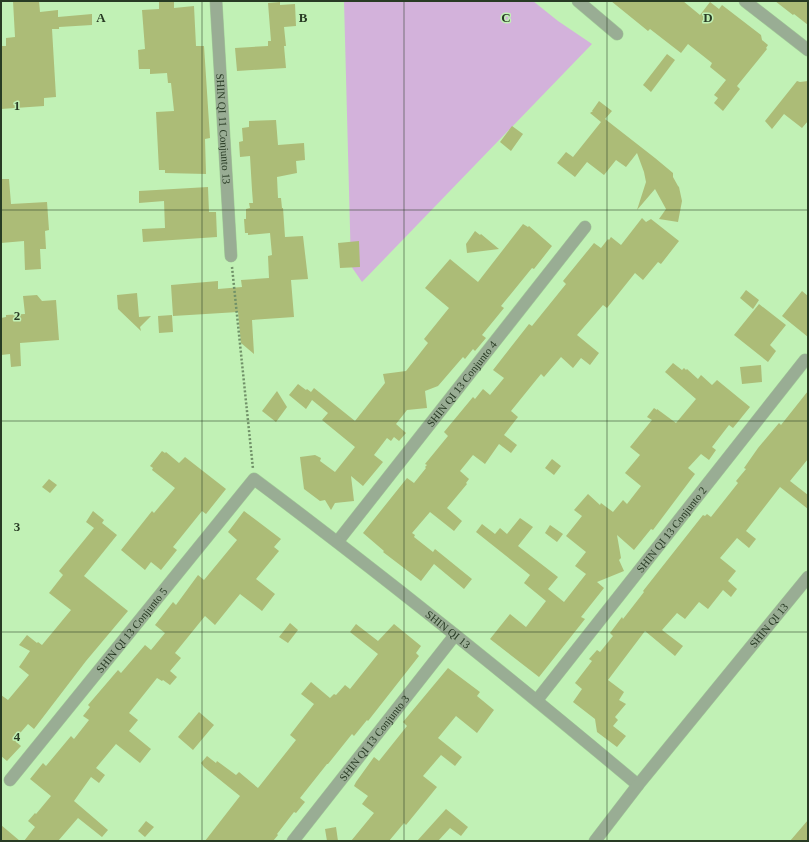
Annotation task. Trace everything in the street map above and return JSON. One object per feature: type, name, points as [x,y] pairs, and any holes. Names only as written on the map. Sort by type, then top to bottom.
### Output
[{"type":"street","name":"SHIN QI 11 Conjunto 13","points":[[216,1],[231,256]]},
{"type":"street","points":[[578,1],[617,34]]},
{"type":"street","points":[[745,1],[808,50]]},
{"type":"street","name":"SHIN QI 13 Conjunto 4","points":[[338,541],[585,227]]},
{"type":"street","name":"SHIN QI 13 Conjunto 2","points":[[537,700],[805,360]]},
{"type":"street","name":"SHIN QI 13","points":[[254,479],[338,541],[537,700],[638,784]]},
{"type":"street","name":"SHIN QI 13 Conjunto 5","points":[[10,780],[254,479]]},
{"type":"street","name":"SHIN QI 13","points":[[595,841],[638,784],[808,577]]},
{"type":"street","name":"SHIN QI 13 Conjunto 3","points":[[293,841],[455,636]]},
{"type":"path","points":[[231,256],[254,479]]},
{"type":"shaded area","points":[[344,1],[533,1],[558,21],[592,44],[362,282],[351,266]]},
{"type":"building","points":[[13,1],[39,1],[40,12],[58,10],[58,17],[92,14],[92,25],[59,27],[59,29],[52,29],[56,97],[44,98],[44,106],[1,109],[1,46],[6,46],[6,38],[15,37]]},
{"type":"building","points":[[159,1],[174,1],[174,8],[194,6],[196,46],[204,46],[210,138],[205,139],[206,174],[165,173],[165,170],[159,170],[156,112],[174,111],[171,83],[168,83],[167,73],[150,74],[150,69],[139,69],[138,50],[145,49],[142,10],[159,9]]},
{"type":"building","points":[[611,1],[683,1],[700,15],[710,2],[719,9],[722,5],[761,35],[762,40],[768,45],[766,48],[767,49],[737,86],[740,89],[723,111],[714,103],[718,98],[714,95],[726,80],[710,67],[712,63],[688,44],[681,53],[650,29],[648,31]]},
{"type":"building","points":[[775,1],[808,1],[808,25],[794,14],[793,15]]},
{"type":"building","points":[[280,2],[280,5],[295,4],[296,26],[284,27],[286,68],[237,71],[235,48],[268,46],[268,41],[271,41],[268,3]]},
{"type":"building","points":[[667,54],[675,60],[651,92],[643,85]]},
{"type":"building","points":[[797,81],[808,81],[808,121],[802,128],[784,114],[772,129],[765,121]]},
{"type":"building","points":[[599,101],[612,111],[605,119],[673,173],[673,177],[679,187],[682,201],[678,222],[659,219],[666,209],[655,189],[637,210],[646,182],[637,153],[626,167],[616,160],[604,175],[587,162],[575,177],[557,163],[566,152],[573,157],[601,122],[590,113]]},
{"type":"building","points":[[276,120],[278,145],[304,143],[305,160],[296,161],[297,173],[277,177],[278,198],[281,198],[283,208],[285,237],[303,236],[308,279],[291,280],[294,317],[252,320],[254,354],[241,343],[238,312],[173,316],[171,285],[218,281],[218,289],[242,287],[241,280],[269,278],[268,256],[272,255],[270,233],[248,235],[248,233],[245,233],[244,219],[246,219],[246,209],[250,208],[249,203],[253,203],[250,156],[240,157],[239,142],[243,141],[242,128],[249,127],[249,121]]},
{"type":"building","points":[[512,126],[523,134],[511,151],[500,142]]},
{"type":"building","points":[[1,179],[9,179],[11,204],[47,202],[49,230],[45,231],[46,249],[40,249],[41,269],[25,270],[24,241],[1,243]]},
{"type":"building","points":[[208,187],[209,212],[216,212],[217,237],[143,242],[142,229],[165,228],[164,201],[139,203],[139,191]]},
{"type":"building","points":[[642,218],[646,222],[651,219],[679,241],[661,264],[658,262],[643,280],[635,273],[607,308],[603,305],[577,335],[599,353],[590,365],[581,358],[573,368],[561,357],[544,377],[541,374],[511,411],[518,417],[504,435],[517,445],[511,453],[499,444],[485,464],[473,455],[460,471],[469,479],[466,483],[467,484],[447,508],[462,521],[454,531],[430,512],[412,533],[415,535],[414,537],[433,552],[435,549],[472,579],[464,589],[434,564],[421,581],[383,552],[384,551],[363,533],[407,478],[414,483],[426,468],[425,467],[427,465],[425,464],[448,436],[444,432],[473,397],[475,399],[483,389],[490,395],[504,378],[493,370],[529,324],[532,326],[566,284],[563,281],[594,243],[601,248],[611,237],[621,245]]},
{"type":"building","points":[[523,224],[528,227],[529,226],[552,246],[501,306],[504,308],[482,335],[486,338],[475,351],[473,349],[465,359],[463,357],[438,386],[425,391],[427,408],[407,410],[396,424],[406,433],[399,441],[394,437],[391,441],[387,438],[374,455],[383,462],[363,486],[351,476],[354,501],[335,503],[331,510],[325,500],[320,501],[304,489],[300,457],[315,455],[321,458],[320,461],[335,472],[355,447],[322,420],[328,413],[312,400],[306,409],[289,395],[298,384],[311,392],[314,388],[355,421],[385,383],[383,374],[406,371],[428,343],[424,339],[449,308],[425,288],[450,259],[478,282]]},
{"type":"building","points":[[475,231],[499,249],[467,253],[466,244]]},
{"type":"building","points":[[359,241],[360,267],[340,268],[338,243]]},
{"type":"building","points":[[746,290],[759,300],[753,309],[740,298]]},
{"type":"building","points":[[802,291],[808,296],[808,337],[782,316]]},
{"type":"building","points":[[137,293],[139,317],[151,316],[140,327],[141,331],[118,309],[117,295]]},
{"type":"building","points":[[37,295],[42,301],[56,300],[59,340],[20,343],[21,366],[11,367],[10,354],[1,355],[1,318],[6,317],[6,315],[25,314],[23,296]]},
{"type":"building","points":[[759,304],[786,325],[770,345],[776,351],[768,362],[734,335]]},
{"type":"building","points":[[172,315],[173,332],[159,333],[158,316]]},
{"type":"building","points":[[673,363],[682,370],[684,368],[686,370],[687,369],[698,379],[701,375],[712,385],[717,380],[750,407],[733,428],[729,425],[712,447],[716,450],[709,460],[701,454],[688,468],[695,474],[653,530],[651,529],[634,550],[617,535],[621,558],[619,560],[624,571],[597,582],[604,588],[581,617],[585,619],[539,677],[490,639],[510,614],[526,627],[546,601],[524,583],[530,575],[476,532],[482,524],[495,534],[500,528],[507,534],[520,518],[533,527],[518,546],[558,577],[548,589],[564,602],[586,574],[575,566],[586,552],[566,536],[582,516],[574,510],[588,494],[600,505],[601,503],[613,512],[623,500],[627,504],[641,486],[625,473],[640,455],[630,447],[652,420],[647,417],[654,408],[676,423],[696,399],[665,372]]},
{"type":"building","points":[[761,365],[762,382],[742,384],[740,367]]},
{"type":"building","points":[[277,391],[287,407],[276,422],[262,411]]},
{"type":"building","points":[[808,391],[808,459],[790,481],[808,495],[808,509],[780,487],[746,531],[756,539],[749,548],[737,538],[720,558],[736,571],[728,581],[737,589],[731,597],[723,590],[708,609],[699,602],[685,619],[677,613],[662,630],[683,646],[675,656],[645,631],[608,680],[624,692],[619,700],[626,704],[615,717],[618,720],[613,726],[626,736],[617,747],[597,732],[595,719],[573,702],[582,689],[575,683],[592,661],[589,659],[597,650],[600,652],[613,636],[610,633],[622,617],[623,619],[644,592],[643,591],[703,515],[705,516],[707,514],[711,517],[738,483],[736,481],[746,469],[744,468],[758,448],[779,423],[781,425]]},
{"type":"building","points":[[162,451],[165,453],[166,452],[179,463],[185,457],[226,489],[206,514],[202,511],[173,547],[177,550],[161,570],[151,562],[145,570],[121,550],[152,511],[154,513],[175,488],[152,470],[153,468],[150,466]]},
{"type":"building","points":[[552,459],[561,466],[554,475],[545,468]]},
{"type":"building","points":[[49,479],[57,485],[50,493],[42,487]]},
{"type":"building","points":[[93,511],[104,520],[102,523],[117,535],[84,576],[128,611],[86,661],[34,729],[28,724],[14,740],[21,746],[7,761],[1,756],[1,695],[8,700],[29,675],[19,667],[30,651],[19,645],[27,635],[42,645],[71,610],[49,593],[63,575],[59,571],[94,528],[86,522]]},
{"type":"building","points":[[244,511],[281,539],[274,547],[279,551],[256,579],[275,594],[262,611],[240,594],[215,625],[205,616],[175,653],[181,658],[170,671],[177,677],[170,685],[157,678],[129,713],[138,720],[129,731],[151,749],[140,763],[116,744],[96,768],[105,775],[99,783],[91,777],[74,801],[108,830],[102,837],[78,818],[58,841],[24,841],[35,827],[28,821],[51,796],[30,779],[43,763],[46,766],[71,736],[74,739],[89,720],[83,716],[90,707],[88,705],[118,670],[121,673],[145,645],[151,650],[165,633],[155,625],[173,602],[176,605],[198,575],[204,580],[237,540],[228,532]]},
{"type":"building","points":[[550,525],[563,534],[557,542],[545,533]]},
{"type":"building","points":[[290,623],[298,630],[288,643],[279,637]]},
{"type":"building","points":[[356,624],[378,641],[394,624],[421,646],[416,653],[419,656],[368,721],[367,720],[354,736],[352,734],[300,798],[305,802],[296,813],[294,812],[273,841],[205,841],[240,796],[201,763],[207,756],[216,763],[217,761],[236,775],[239,772],[258,788],[296,740],[290,735],[314,704],[301,694],[311,682],[330,698],[334,694],[336,695],[345,685],[350,689],[378,654],[350,632]]},
{"type":"building","points":[[448,668],[480,692],[477,696],[494,710],[477,733],[456,716],[438,738],[462,757],[455,766],[441,755],[423,776],[437,787],[406,825],[404,823],[389,841],[351,841],[374,813],[362,804],[368,796],[354,786],[356,782],[374,757],[379,761],[407,726],[403,722]]},
{"type":"building","points":[[199,712],[214,725],[193,750],[178,737]]},
{"type":"building","points":[[446,809],[468,827],[461,836],[450,828],[438,841],[417,841]]},
{"type":"building","points":[[808,820],[808,841],[790,841]]},
{"type":"building","points":[[146,821],[154,827],[145,837],[138,831]]},
{"type":"building","points":[[1,825],[20,841],[1,841]]},
{"type":"building","points":[[336,827],[338,841],[327,841],[325,829]]}]
